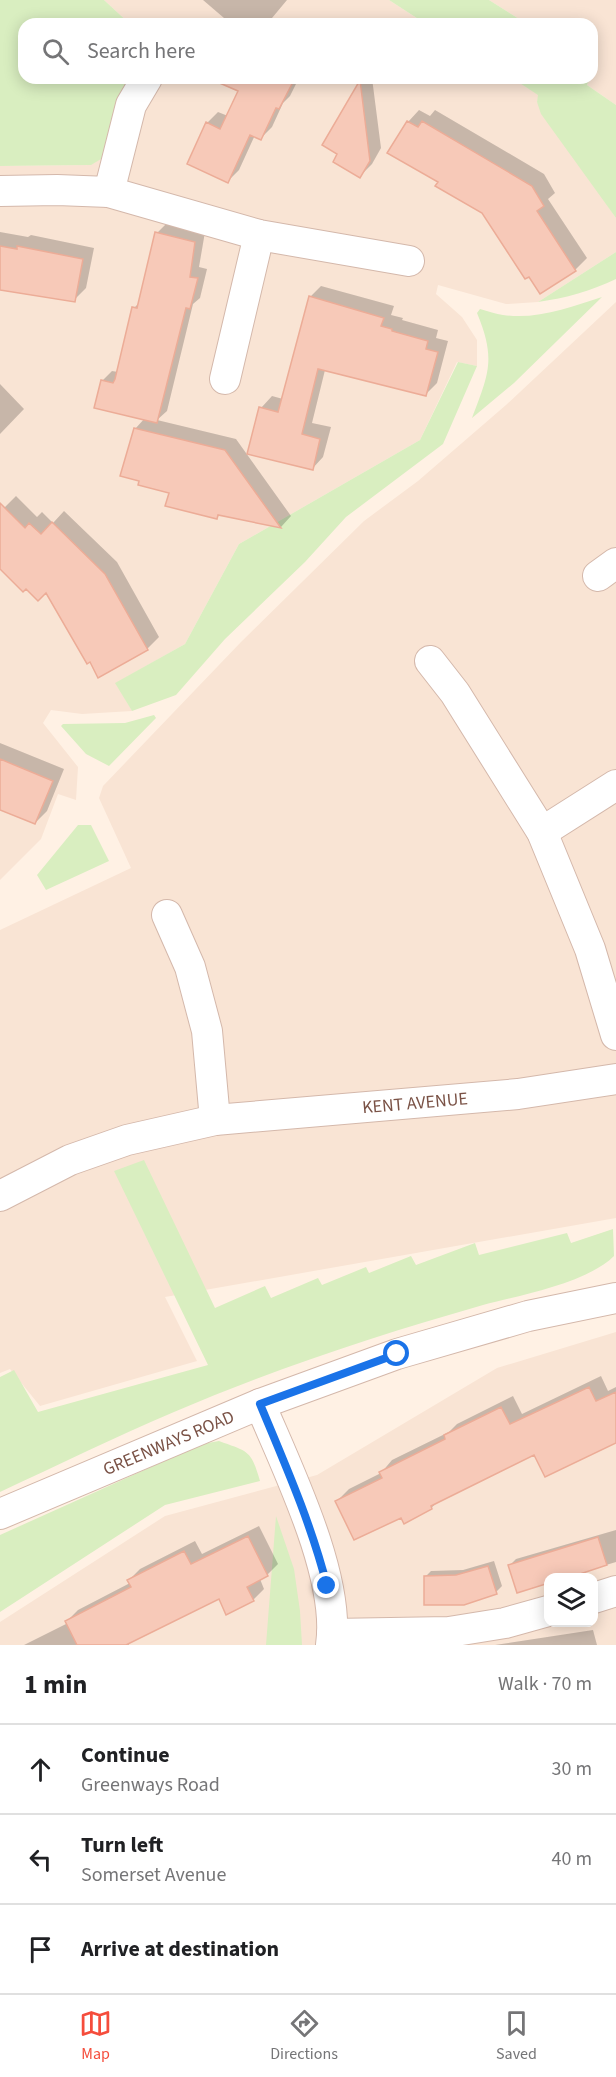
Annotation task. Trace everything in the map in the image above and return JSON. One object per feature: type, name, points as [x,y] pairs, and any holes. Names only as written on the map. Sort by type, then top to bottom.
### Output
[{"type":"street","points":[[109,192],[131,105],[143,84]]},
{"type":"street","points":[[0,191],[109,192],[259,235],[409,261]]},
{"type":"street","points":[[225,380],[259,235]]},
{"type":"street","points":[[430,661],[455,693],[542,832],[590,949],[616,1035]]},
{"type":"street","points":[[542,832],[616,785]]},
{"type":"street","points":[[167,915],[190,967],[207,1031],[215,1120]]},
{"type":"street","name":"KENT AVENUE","points":[[0,1196],[70,1161],[118,1143],[215,1120],[518,1094],[616,1079]]},
{"type":"street","name":"GREENWAYS ROAD","points":[[0,1514],[260,1404],[397,1354],[528,1316],[616,1298]]},
{"type":"street","points":[[260,1404],[288,1469],[319,1552],[327,1586],[332,1640],[450,1632],[505,1623],[544,1612]]},
{"type":"street","points":[[598,1597],[616,1591]]},
{"type":"shaded area","points":[[104,0],[389,0],[417,18],[124,18]]},
{"type":"shaded area","points":[[489,0],[616,0],[616,105],[587,85],[598,84],[598,18],[518,18]]},
{"type":"shaded area","points":[[127,84],[522,84],[539,95],[537,102],[616,218],[616,252],[538,302],[506,304],[438,285],[436,294],[462,317],[477,340],[477,366],[457,362],[420,440],[239,544],[185,644],[116,683],[132,711],[82,714],[51,710],[43,723],[78,767],[76,800],[58,794],[41,839],[0,880],[0,166],[91,165]]},
{"type":"shaded area","points":[[616,302],[616,1218],[165,1297],[197,1361],[40,1406],[10,1369],[0,1373],[0,930],[131,868],[99,798],[103,786],[241,642],[364,521],[418,481],[506,405]]},
{"type":"shaded area","points":[[616,1332],[616,1645],[0,1645],[0,1622],[165,1516],[317,1475],[497,1368]]},
{"type":"green space","points":[[0,0],[104,0],[124,18],[18,18],[18,84],[128,84],[108,151],[91,165],[0,166]]},
{"type":"green space","points":[[389,0],[489,0],[518,18],[417,18]]},
{"type":"green space","points":[[521,84],[587,84],[616,105],[616,218],[541,114],[537,102],[538,95]]},
{"type":"green space","points":[[616,252],[616,279],[578,294],[538,302]]},
{"type":"green space","points":[[602,297],[514,383],[472,418],[483,389],[488,366],[487,342],[477,313],[480,309],[503,315],[528,316],[554,312]]},
{"type":"green space","points":[[458,362],[477,366],[443,444],[346,517],[305,562],[225,639],[176,695],[132,711],[115,683],[185,644],[239,544],[420,440]]},
{"type":"green space","points":[[154,715],[156,718],[109,766],[86,754],[61,726],[63,724],[125,723]]},
{"type":"green space","points":[[78,825],[91,825],[109,861],[46,890],[37,875]]},
{"type":"green space","points":[[144,1160],[215,1308],[265,1286],[271,1298],[318,1278],[322,1285],[366,1267],[369,1273],[411,1256],[416,1265],[475,1243],[479,1255],[567,1233],[571,1243],[613,1229],[614,1256],[587,1274],[571,1281],[404,1328],[250,1381],[108,1441],[0,1492],[0,1377],[14,1370],[38,1412],[208,1365],[114,1171]]},
{"type":"green space","points":[[219,1441],[247,1453],[254,1463],[260,1481],[165,1505],[0,1612],[0,1535],[202,1444]]},
{"type":"green space","points":[[276,1516],[294,1569],[302,1645],[266,1645]]},
{"type":"building","points":[[222,84],[292,84],[279,109],[276,108],[261,140],[250,135],[228,183],[187,164],[206,122],[220,129],[238,91]]},
{"type":"building","points":[[358,84],[360,84],[370,161],[360,178],[333,162],[337,154],[322,145]]},
{"type":"building","points":[[407,121],[418,127],[422,121],[532,186],[544,206],[537,211],[576,271],[540,294],[529,277],[525,279],[482,213],[435,186],[438,182],[387,153]]},
{"type":"building","points":[[155,232],[195,242],[190,277],[198,278],[190,309],[186,308],[157,423],[94,408],[101,380],[113,383],[115,379],[132,307],[137,308]]},
{"type":"building","points":[[0,246],[17,249],[17,246],[83,259],[75,302],[0,290]]},
{"type":"building","points":[[309,296],[384,318],[381,326],[428,341],[426,349],[438,352],[426,396],[318,369],[302,434],[320,439],[313,470],[247,454],[259,407],[278,412]]},
{"type":"building","points":[[134,428],[225,450],[281,528],[218,515],[217,519],[165,506],[169,493],[138,485],[139,481],[120,476]]},
{"type":"building","points":[[0,503],[25,528],[29,523],[41,534],[52,522],[105,574],[148,650],[98,678],[90,662],[87,664],[46,593],[38,601],[26,589],[23,592],[0,569]]},
{"type":"building","points":[[0,759],[53,781],[35,824],[0,810]]},
{"type":"building","points":[[589,1387],[596,1401],[616,1392],[616,1443],[545,1477],[534,1455],[431,1506],[432,1509],[404,1524],[401,1518],[354,1540],[335,1501],[382,1478],[379,1472],[445,1439],[444,1435],[501,1407],[510,1424]]},
{"type":"building","points":[[248,1536],[268,1576],[247,1587],[254,1601],[226,1615],[219,1599],[126,1645],[77,1645],[65,1621],[131,1587],[127,1580],[184,1551],[191,1564]]},
{"type":"building","points":[[598,1537],[607,1565],[583,1573],[544,1573],[544,1585],[517,1593],[508,1565]]},
{"type":"building","points":[[488,1566],[497,1594],[464,1605],[424,1605],[424,1576],[456,1575]]},
{"type":"route","points":[[327,1586],[319,1552],[288,1469],[260,1404],[397,1354]]}]
